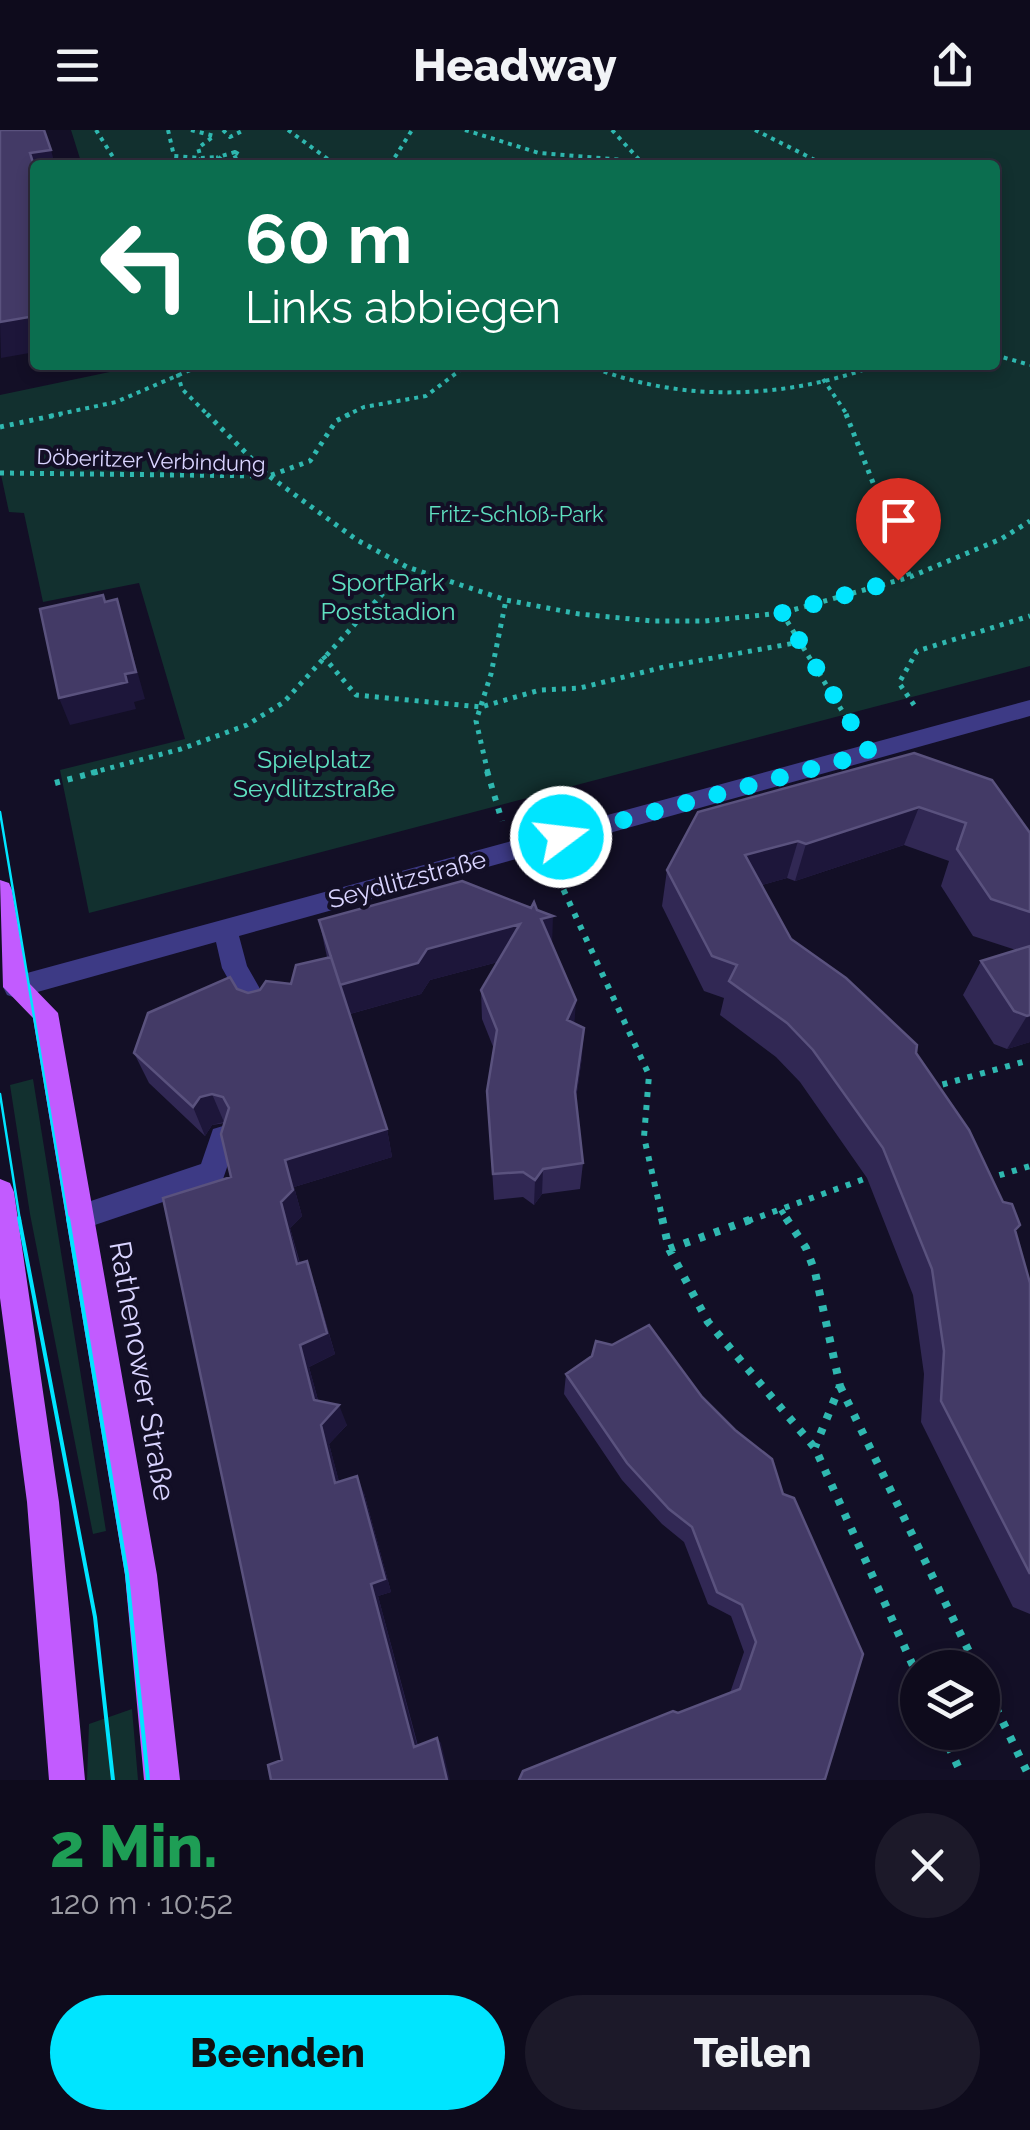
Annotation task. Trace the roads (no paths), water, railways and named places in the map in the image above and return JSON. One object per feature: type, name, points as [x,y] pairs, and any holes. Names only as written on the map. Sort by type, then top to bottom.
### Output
[{"type":"main road","name":"Rathenower Straße","points":[[0,890],[8,996],[44,1013],[142,1575],[162,1780]]},
{"type":"main road","points":[[0,1192],[43,1502],[59,1658],[66,1780]]},
{"type":"street","name":"Seydlitzstraße","points":[[8,996],[224,929],[1030,708]]},
{"type":"street","points":[[224,929],[235,968],[259,1010]]},
{"type":"street","points":[[80,1217],[212,1173],[223,1138]]},
{"type":"tram line","points":[[0,812],[68,1221]]},
{"type":"tram line","points":[[0,1094],[20,1221]]},
{"type":"tram line","points":[[19,1218],[95,1617],[113,1780]]},
{"type":"tram line","points":[[68,1218],[127,1574],[148,1780]]},
{"type":"park label","name":"Fritz-Schloß-Park","points":[[516,514]]},
{"type":"park label","name":"SportPark Poststadion","points":[[388,596]]},
{"type":"park label","name":"Spielplatz Seydlitzstraße","points":[[314,774]]}]
